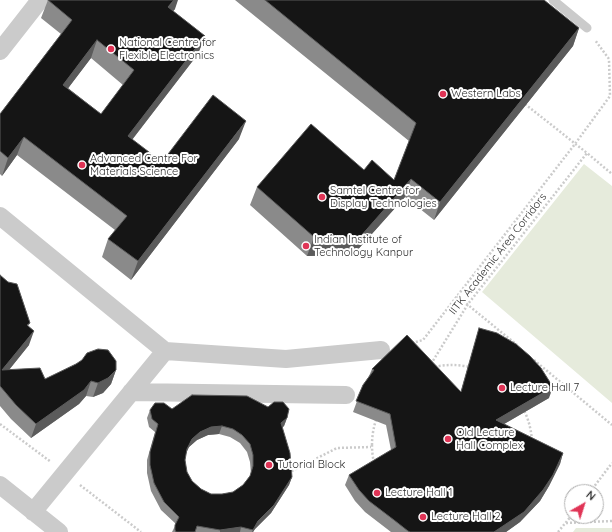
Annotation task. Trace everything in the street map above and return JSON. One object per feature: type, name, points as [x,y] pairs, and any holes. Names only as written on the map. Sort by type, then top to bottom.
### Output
[{"type":"street","points":[[0,51],[40,0]]},
{"type":"street","points":[[0,216],[165,351],[286,359],[381,350]]},
{"type":"street","points":[[33,512],[165,351]]},
{"type":"street","points":[[131,392],[346,396]]},
{"type":"street","points":[[0,485],[59,532]]},
{"type":"lane","points":[[553,0],[587,28]]},
{"type":"path","points":[[381,350],[423,340],[611,97],[609,59],[587,28]]},
{"type":"path","points":[[523,102],[612,174]]},
{"type":"path","name":"IITK Academic Area Corridors","points":[[428,368],[468,304],[587,153]]},
{"type":"path","points":[[457,296],[522,350]]},
{"type":"path","points":[[528,355],[612,426]]},
{"type":"path","points":[[456,364],[483,370],[506,385],[523,407],[532,433],[532,460],[522,486],[505,507],[481,521],[454,526],[429,522],[406,511],[388,494],[376,472],[371,447],[374,426],[381,406],[393,390],[410,376],[428,368],[456,364]]},
{"type":"path","points":[[287,474],[337,448],[371,447]]},
{"type":"path","points":[[596,484],[612,463]]},
{"type":"path","points":[[558,532],[565,524]]},
{"type":"path","points":[[454,526],[454,532]]},
{"type":"shaded area","points":[[584,164],[612,186],[612,403],[482,292]]},
{"type":"shaded area","points":[[576,528],[612,528],[612,532],[573,532]]},
{"type":"building","name":"Advanced Centre For Materials Science","points":[[48,0],[174,0],[168,7],[205,36],[128,136],[162,162],[213,95],[246,121],[138,261],[108,239],[127,216],[24,137],[8,158],[0,151],[0,114],[72,20]],"holes":[[[97,40],[134,70],[101,114],[63,85]]]},
{"type":"building","name":"Western Labs","points":[[265,0],[544,0],[579,28],[440,202],[411,179],[360,237],[314,237],[257,187],[311,124],[364,170],[372,160],[394,180],[416,123]]},
{"type":"building","points":[[0,275],[8,282],[17,284],[30,323],[27,325],[34,331],[2,370],[40,368],[45,379],[76,364],[82,360],[87,353],[98,349],[108,350],[116,361],[116,370],[108,378],[98,383],[91,381],[84,390],[36,424],[16,405],[0,386]]},
{"type":"building","name":"Old Lecture Hall Complex","points":[[479,328],[497,333],[516,344],[541,368],[553,387],[496,420],[563,453],[553,475],[543,490],[524,512],[494,532],[410,532],[369,501],[359,490],[349,475],[396,447],[390,414],[356,401],[363,385],[374,370],[372,369],[407,335],[461,392]]},
{"type":"building","name":"Tutorial Block","points":[[192,395],[247,396],[268,407],[274,402],[283,402],[289,409],[287,418],[281,423],[290,453],[292,477],[274,505],[258,521],[253,530],[241,527],[220,530],[197,526],[195,532],[176,532],[175,525],[179,517],[164,502],[154,483],[150,465],[150,452],[158,424],[152,419],[150,410],[155,403],[164,403],[172,409]],"holes":[[[222,426],[233,429],[242,435],[250,444],[253,455],[253,466],[250,476],[243,485],[233,492],[211,494],[201,489],[192,481],[187,472],[185,460],[187,449],[192,439],[200,432],[211,427]]]},
{"type":"place","name":"National Centre for Flexible Electronics","points":[[111,49]]},
{"type":"place","name":"Western Labs","points":[[443,94]]},
{"type":"place","name":"Advanced Centre For Materials Science","points":[[82,165]]},
{"type":"place","name":"Samtel Centre for Display Technologies","points":[[322,197]]},
{"type":"place","name":"Indian Institute of Technology Kanpur","points":[[306,246]]},
{"type":"place","name":"Lecture Hall 7","points":[[502,388]]},
{"type":"place","name":"Old Lecture Hall Complex","points":[[448,439]]},
{"type":"place","name":"Tutorial Block","points":[[269,465]]},
{"type":"place","name":"Lecture Hall 1","points":[[377,493]]},
{"type":"place","name":"Lecture Hall 2","points":[[423,517]]}]
